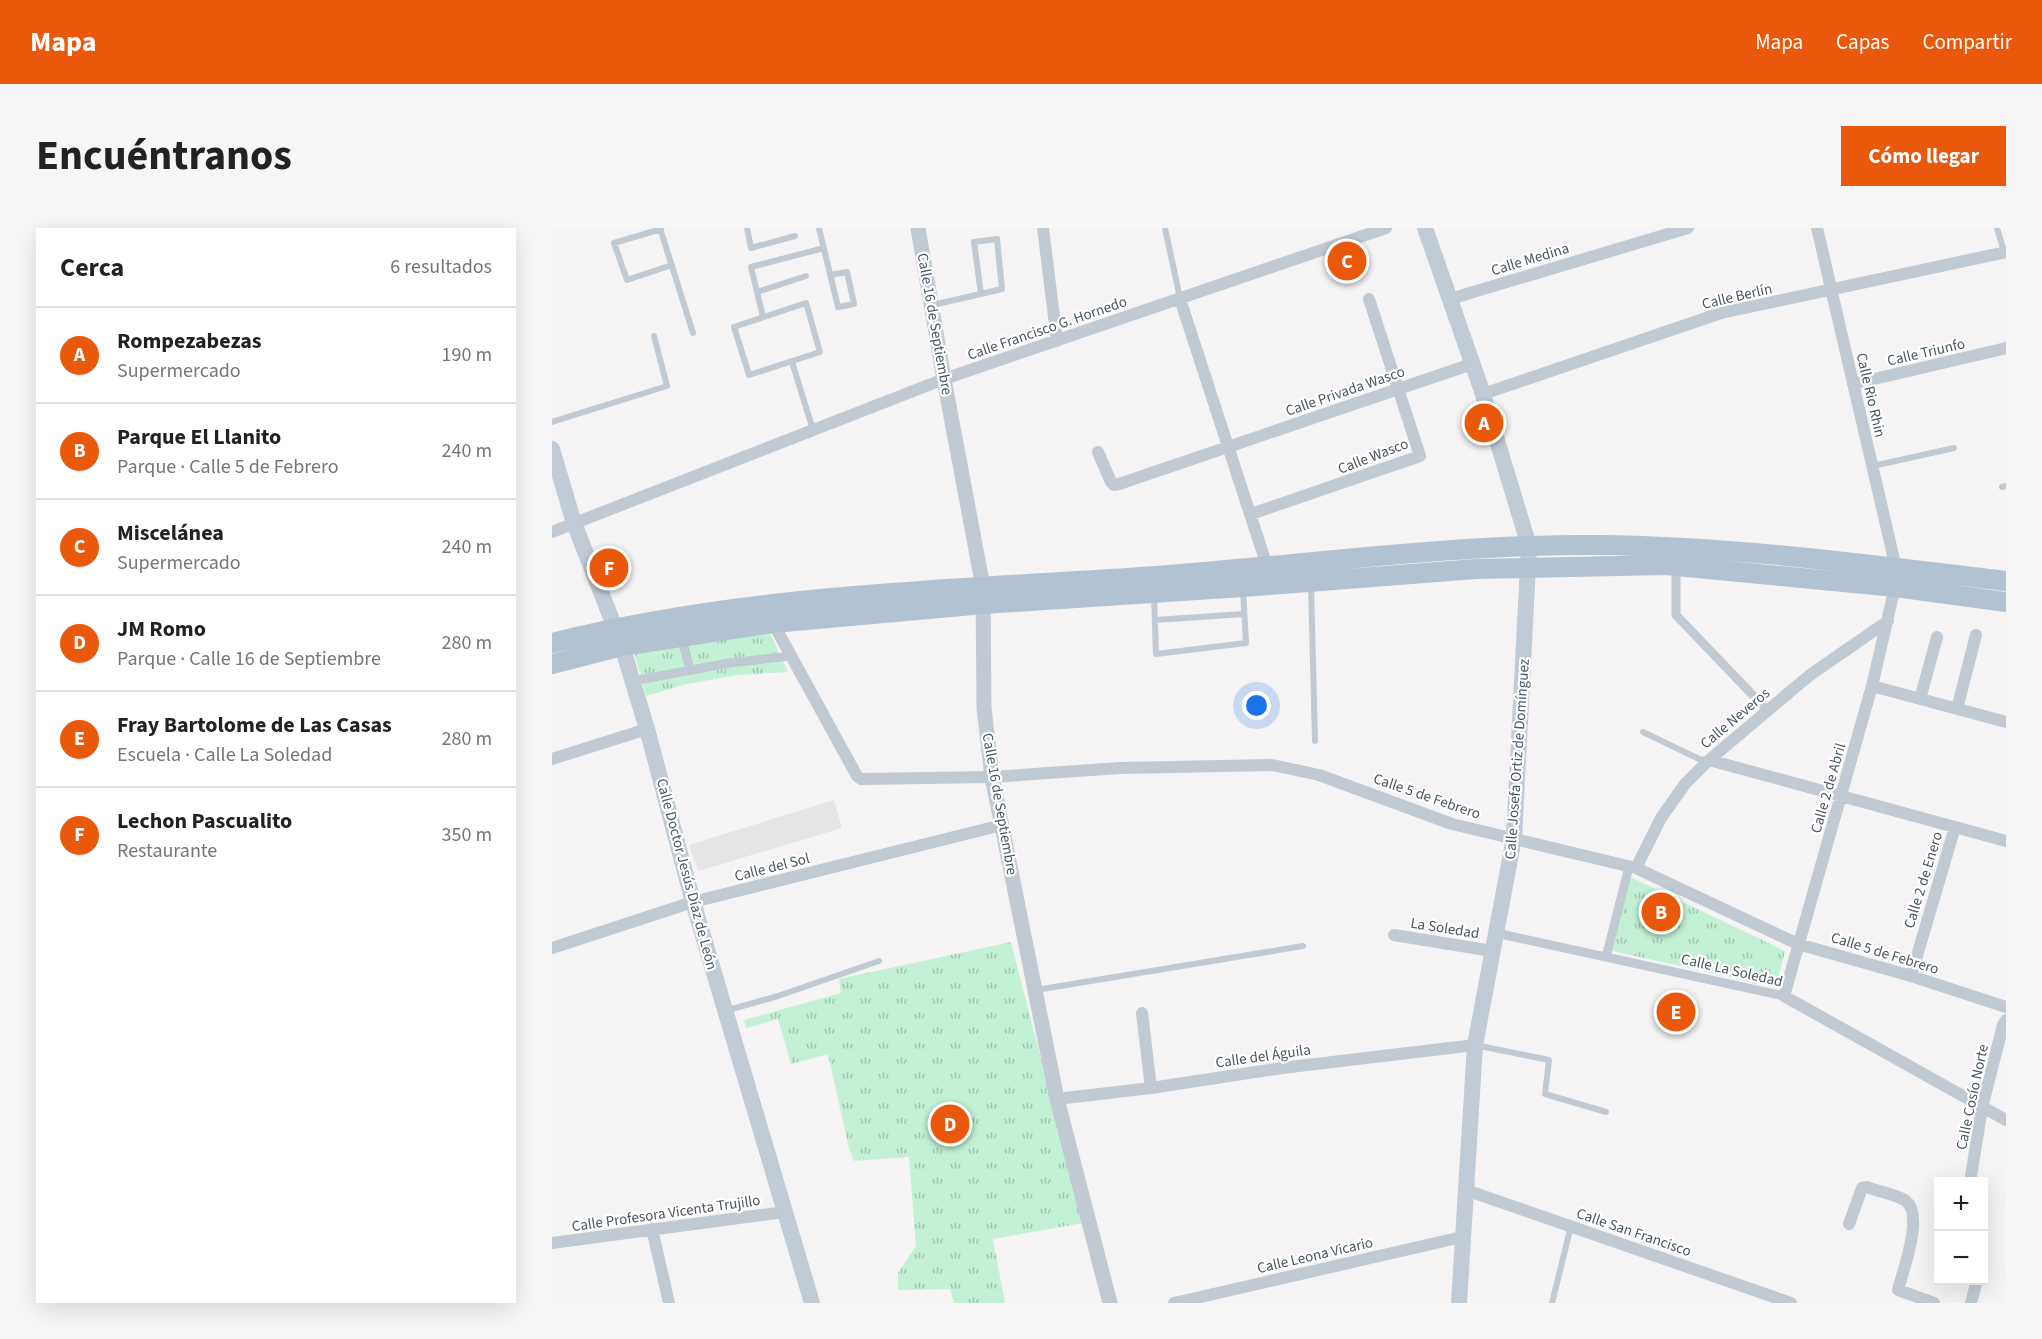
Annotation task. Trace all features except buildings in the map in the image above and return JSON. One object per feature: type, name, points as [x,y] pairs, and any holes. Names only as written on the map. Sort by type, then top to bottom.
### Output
[{"type":"main road","name":"Calle Josefa Ortiz de Domínguez","points":[[1425,228],[1483,394],[1529,546],[1530,566],[1514,838],[1475,1045],[1459,1303]]},
{"type":"main road","name":"Calle Doctor Jesús Díaz de León","points":[[552,449],[574,524],[619,637],[633,681],[693,902],[812,1303]]},
{"type":"main road","points":[[552,643],[773,622],[1154,576],[1475,548],[1529,546],[1597,545],[1695,549],[1896,578],[2006,602]]},
{"type":"main road","points":[[552,664],[619,637],[719,610],[766,604],[984,595],[1154,592],[1530,566],[1676,566],[1896,578],[2006,581]]},
{"type":"street","name":"Calle 16 de Septiembre","points":[[918,228],[984,595],[984,708],[992,777],[1057,1100],[1110,1303]]},
{"type":"street","points":[[1043,228],[1057,341]]},
{"type":"street","name":"Calle Francisco G. Hornedo","points":[[552,532],[944,379],[1386,228]]},
{"type":"street","name":"Calle Medina","points":[[1450,298],[1688,228]]},
{"type":"street","name":"Calle Rio Rhin","points":[[1817,228],[1896,578]]},
{"type":"street","name":"Calle Berlín","points":[[1483,394],[1721,313],[2005,252]]},
{"type":"street","points":[[1180,298],[1267,566]]},
{"type":"street","name":"Calle Wasco","points":[[1251,514],[1417,459],[1420,453],[1396,389],[1370,299]]},
{"type":"street","name":"Calle Triunfo","points":[[1853,384],[2006,348]]},
{"type":"street","name":"Calle Privada Wasco","points":[[1228,447],[1472,364]]},
{"type":"street","points":[[1098,452],[1114,485],[1228,447]]},
{"type":"street","points":[[1676,566],[1676,615],[1767,710]]},
{"type":"street","name":"Calle 2 de Abril","points":[[1784,996],[1872,686],[1896,578]]},
{"type":"street","name":"Calle Neveros","points":[[1633,867],[1661,818],[1685,784],[1709,760],[1810,675],[1888,621]]},
{"type":"street","points":[[633,681],[690,669],[792,656],[773,622]]},
{"type":"street","points":[[1957,709],[1976,634]]},
{"type":"street","points":[[1920,699],[1937,637]]},
{"type":"street","points":[[683,643],[690,669]]},
{"type":"street","name":"Calle 5 de Febrero","points":[[792,656],[857,776],[861,779],[992,777],[1120,768],[1272,765],[1319,775],[1452,824],[1633,867],[1798,944],[1911,976],[2006,1007]]},
{"type":"street","points":[[1872,686],[2006,722]]},
{"type":"street","points":[[552,759],[647,729]]},
{"type":"street","points":[[1709,760],[2006,841]]},
{"type":"street","name":"Calle del Sol","points":[[552,948],[693,902],[1002,825]]},
{"type":"street","name":"Calle 2 de Enero","points":[[1911,976],[1955,827]]},
{"type":"street","points":[[1606,957],[1633,867]]},
{"type":"street","name":"Calle La Soledad","points":[[1496,933],[1784,996],[2006,1120]]},
{"type":"street","name":"La Soledad","points":[[1394,935],[1492,951]]},
{"type":"street","points":[[1142,1013],[1151,1088]]},
{"type":"street","name":"Calle Cosío Norte","points":[[1971,1177],[1982,1108],[2006,1020]]},
{"type":"street","name":"Calle del Águila","points":[[1057,1100],[1282,1068],[1475,1045]]},
{"type":"street","points":[[1849,1224],[1862,1188],[1867,1187],[1906,1200],[1913,1210],[1915,1224],[1898,1290],[1934,1303]]},
{"type":"street","name":"Calle San Francisco","points":[[1466,1190],[1791,1303]]},
{"type":"street","name":"Calle Profesora Vicenta Trujillo","points":[[552,1243],[784,1212]]},
{"type":"street","points":[[652,1229],[669,1303]]},
{"type":"street","name":"Calle Leona Vicario","points":[[1174,1303],[1462,1237]]},
{"type":"street","points":[[1971,1303],[1976,1285]]},
{"type":"lane","points":[[747,228],[751,248],[795,236]]},
{"type":"lane","points":[[819,228],[830,275],[838,307],[854,304],[848,272],[830,275]]},
{"type":"lane","points":[[1165,228],[1180,298]]},
{"type":"lane","points":[[1997,228],[2005,252]]},
{"type":"lane","points":[[672,265],[627,280],[614,243],[660,229],[672,265],[693,333]]},
{"type":"lane","points":[[932,305],[981,294],[1002,289],[998,239],[974,242],[981,294]]},
{"type":"lane","points":[[763,317],[751,267],[824,248]]},
{"type":"lane","points":[[757,292],[806,276]]},
{"type":"lane","points":[[806,303],[820,352],[792,362],[749,375],[734,327],[806,303]]},
{"type":"lane","points":[[552,422],[667,386],[654,336]]},
{"type":"lane","points":[[792,362],[814,430]]},
{"type":"lane","points":[[1872,466],[1954,448]]},
{"type":"lane","points":[[1311,581],[1315,741]]},
{"type":"lane","points":[[1154,592],[1156,654],[1246,643],[1243,587]]},
{"type":"lane","points":[[1155,620],[1245,614]]},
{"type":"lane","points":[[1643,732],[1699,759],[1709,760]]},
{"type":"lane","points":[[1035,990],[1304,946]]},
{"type":"lane","points":[[725,1011],[778,996],[879,961]]},
{"type":"lane","points":[[1475,1045],[1549,1060],[1545,1094],[1606,1112]]},
{"type":"lane","points":[[1552,1303],[1571,1226]]},
{"type":"shaded area","points":[[834,800],[842,828],[698,871],[689,845]]},
{"type":"green space","points":[[768,629],[788,672],[738,675],[687,684],[646,696],[634,651]]},
{"type":"green space","points":[[1626,875],[1785,951],[1776,987],[1608,950]]},
{"type":"green space","points":[[1011,942],[1083,1223],[993,1239],[1005,1303],[954,1303],[950,1289],[898,1290],[898,1273],[916,1246],[909,1157],[854,1161],[828,1054],[791,1064],[778,1019],[746,1028],[744,1020],[841,993],[839,979]]},
{"type":"place","name":"Miscelánea","points":[[1347,261]]},
{"type":"place","name":"Rompezabezas","points":[[1484,423]]},
{"type":"place","name":"Lechon Pascualito","points":[[609,568]]},
{"type":"place","name":"Parque El Llanito","points":[[1661,912]]},
{"type":"place","name":"Fray Bartolome de Las Casas","points":[[1676,1012]]},
{"type":"place","name":"JM Romo","points":[[950,1124]]}]
